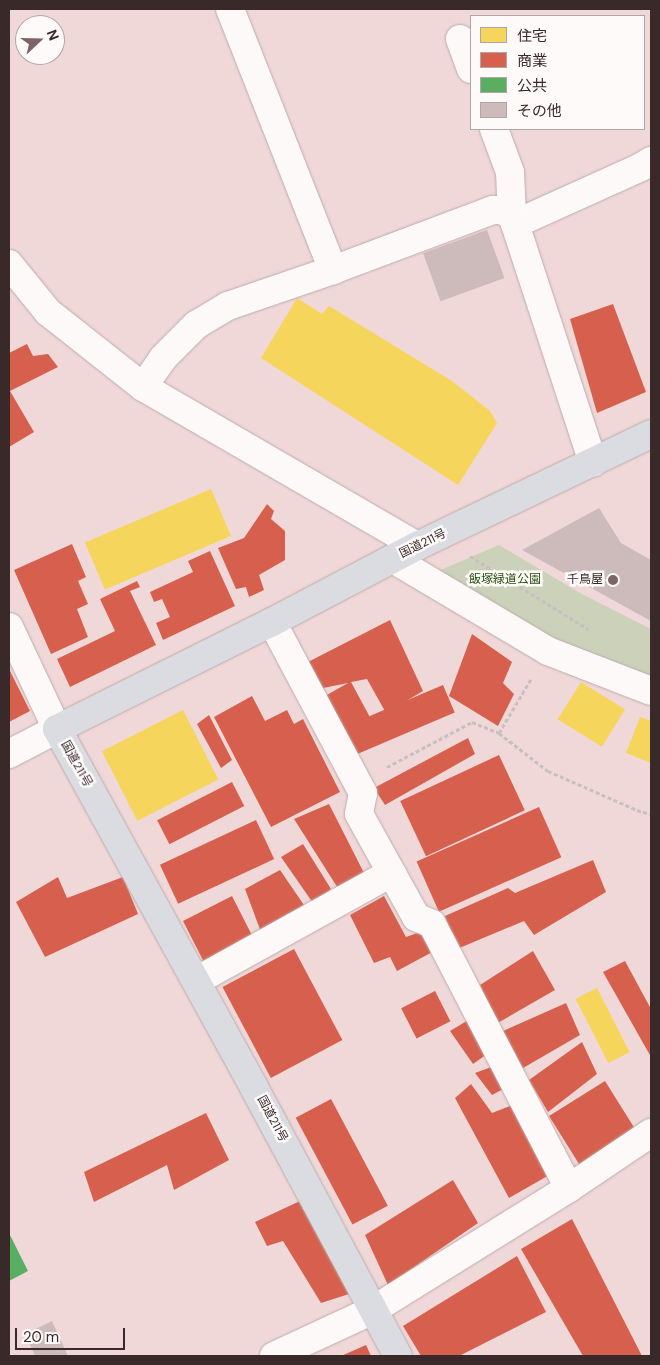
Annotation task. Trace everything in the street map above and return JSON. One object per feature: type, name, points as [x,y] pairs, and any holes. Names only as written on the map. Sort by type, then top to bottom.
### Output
[{"type":"highway","name":"国道211号","points":[[398,1356],[196,980],[57,729],[272,622],[417,546],[651,434]]},
{"type":"street","points":[[230,9],[333,270]]},
{"type":"street","points":[[460,39],[470,66]]},
{"type":"street","points":[[494,130],[510,172],[513,220],[592,463]]},
{"type":"street","points":[[513,220],[641,167],[651,160]]},
{"type":"street","points":[[143,387],[163,358],[196,325],[228,306],[333,270],[493,210],[502,210],[513,220]]},
{"type":"street","points":[[9,264],[48,312],[143,387],[417,546]]},
{"type":"street","points":[[392,559],[548,651],[651,691]]},
{"type":"street","points":[[272,622],[363,793],[359,814],[416,917],[432,924],[569,1188]]},
{"type":"street","points":[[9,627],[57,729],[9,754]]},
{"type":"street","points":[[196,980],[391,873]]},
{"type":"street","points":[[274,1356],[373,1310],[569,1188],[651,1133]]},
{"type":"path","points":[[463,552],[595,633]]},
{"type":"path","points":[[499,733],[548,651]]},
{"type":"path","points":[[358,782],[472,722],[499,733],[548,771],[637,810],[651,814]]},
{"type":"green space","name":"飯塚緑道公園","points":[[499,545],[582,594],[651,629],[651,681],[556,640],[438,571]]},
{"type":"building: 住宅","points":[[297,298],[322,314],[329,306],[452,381],[490,411],[497,423],[458,485],[261,358]]},
{"type":"building: 住宅","points":[[211,489],[231,536],[105,589],[85,543]]},
{"type":"building: 住宅","points":[[581,682],[625,710],[602,747],[558,719]]},
{"type":"building: 住宅","points":[[183,710],[218,779],[137,821],[102,751]]},
{"type":"building: 住宅","points":[[640,717],[651,721],[651,763],[626,753]]},
{"type":"building: 住宅","points":[[597,988],[630,1052],[608,1063],[576,999]]},
{"type":"building: 商業","points":[[613,304],[646,392],[597,413],[570,319]]},
{"type":"building: 商業","points":[[27,344],[33,356],[48,354],[58,367],[10,391],[34,432],[9,447],[9,353]]},
{"type":"building: 商業","points":[[267,504],[274,511],[271,519],[285,531],[285,560],[259,575],[264,590],[249,597],[246,587],[236,589],[218,548],[244,538]]},
{"type":"building: 商業","points":[[72,544],[86,577],[78,581],[88,604],[77,609],[88,637],[51,654],[14,570]]},
{"type":"building: 商業","points":[[210,551],[235,606],[163,640],[156,623],[170,617],[162,599],[154,602],[150,592],[193,572],[188,561]]},
{"type":"building: 商業","points":[[137,581],[140,587],[130,591],[156,645],[70,687],[57,659],[115,631],[100,599]]},
{"type":"building: 商業","points":[[390,620],[423,691],[386,713],[367,679],[351,682],[372,721],[347,735],[325,696],[348,683],[318,689],[306,663]]},
{"type":"building: 商業","points":[[472,634],[512,662],[503,683],[514,694],[498,726],[449,696]]},
{"type":"building: 商業","points":[[9,669],[30,711],[9,722]]},
{"type":"building: 商業","points":[[443,685],[455,713],[354,755],[343,728]]},
{"type":"building: 商業","points":[[252,696],[265,721],[287,710],[294,724],[303,719],[340,792],[271,827],[214,717]]},
{"type":"building: 商業","points":[[209,715],[232,760],[221,768],[197,724]]},
{"type":"building: 商業","points":[[468,738],[475,754],[385,805],[374,788]]},
{"type":"building: 商業","points":[[499,755],[525,810],[426,856],[400,801]]},
{"type":"building: 商業","points":[[232,782],[244,806],[169,844],[157,820]]},
{"type":"building: 商業","points":[[329,804],[364,873],[341,893],[294,819]]},
{"type":"building: 商業","points":[[539,807],[561,857],[439,912],[417,862]]},
{"type":"building: 商業","points":[[256,820],[274,859],[178,904],[160,865]]},
{"type":"building: 商業","points":[[303,844],[331,889],[313,903],[281,857]]},
{"type":"building: 商業","points":[[593,860],[606,892],[534,935],[524,921],[457,949],[445,916],[508,888],[515,893]]},
{"type":"building: 商業","points":[[280,870],[306,908],[261,932],[245,889]]},
{"type":"building: 商業","points":[[58,877],[67,898],[123,877],[138,914],[45,957],[16,902]]},
{"type":"building: 商業","points":[[232,896],[253,938],[204,963],[183,921]]},
{"type":"building: 商業","points":[[384,896],[406,937],[423,931],[436,950],[397,971],[390,957],[374,963],[350,915]]},
{"type":"building: 商業","points":[[294,949],[342,1040],[271,1078],[222,987]]},
{"type":"building: 商業","points":[[533,951],[555,990],[496,1024],[480,985]]},
{"type":"building: 商業","points":[[625,961],[651,1009],[651,1057],[603,972]]},
{"type":"building: 商業","points":[[435,991],[450,1021],[417,1039],[401,1008]]},
{"type":"building: 商業","points":[[566,1003],[580,1035],[523,1068],[503,1031]]},
{"type":"building: 商業","points":[[470,1019],[490,1052],[473,1064],[450,1031]]},
{"type":"building: 商業","points":[[582,1042],[597,1074],[548,1112],[529,1080]]},
{"type":"building: 商業","points":[[494,1066],[507,1087],[492,1095],[475,1073]]},
{"type":"building: 商業","points":[[605,1081],[635,1129],[579,1164],[549,1116]]},
{"type":"building: 商業","points":[[471,1084],[492,1113],[515,1104],[551,1174],[509,1198],[455,1098]]},
{"type":"building: 商業","points":[[331,1099],[388,1206],[352,1225],[296,1118]]},
{"type":"building: 商業","points":[[206,1113],[229,1160],[174,1190],[167,1165],[94,1202],[84,1172]]},
{"type":"building: 商業","points":[[453,1180],[478,1223],[388,1285],[365,1235]]},
{"type":"building: 商業","points":[[300,1201],[349,1294],[321,1303],[283,1241],[267,1246],[255,1222]]},
{"type":"building: 商業","points":[[572,1219],[642,1356],[583,1356],[521,1249]]},
{"type":"building: 商業","points":[[517,1256],[546,1312],[459,1356],[421,1356],[403,1326]]},
{"type":"building: 商業","points":[[366,1345],[371,1356],[341,1356]]},
{"type":"building: 公共","points":[[9,1233],[28,1271],[9,1281]]},
{"type":"building: その他","points":[[487,230],[504,278],[441,301],[423,253]]},
{"type":"building: その他","name":"千鳥屋","points":[[599,508],[621,543],[651,560],[651,621],[522,550]]},
{"type":"building: その他","points":[[52,1321],[68,1356],[35,1356],[25,1334]]},
{"type":"place","name":"千鳥屋","points":[[613,580]]}]
